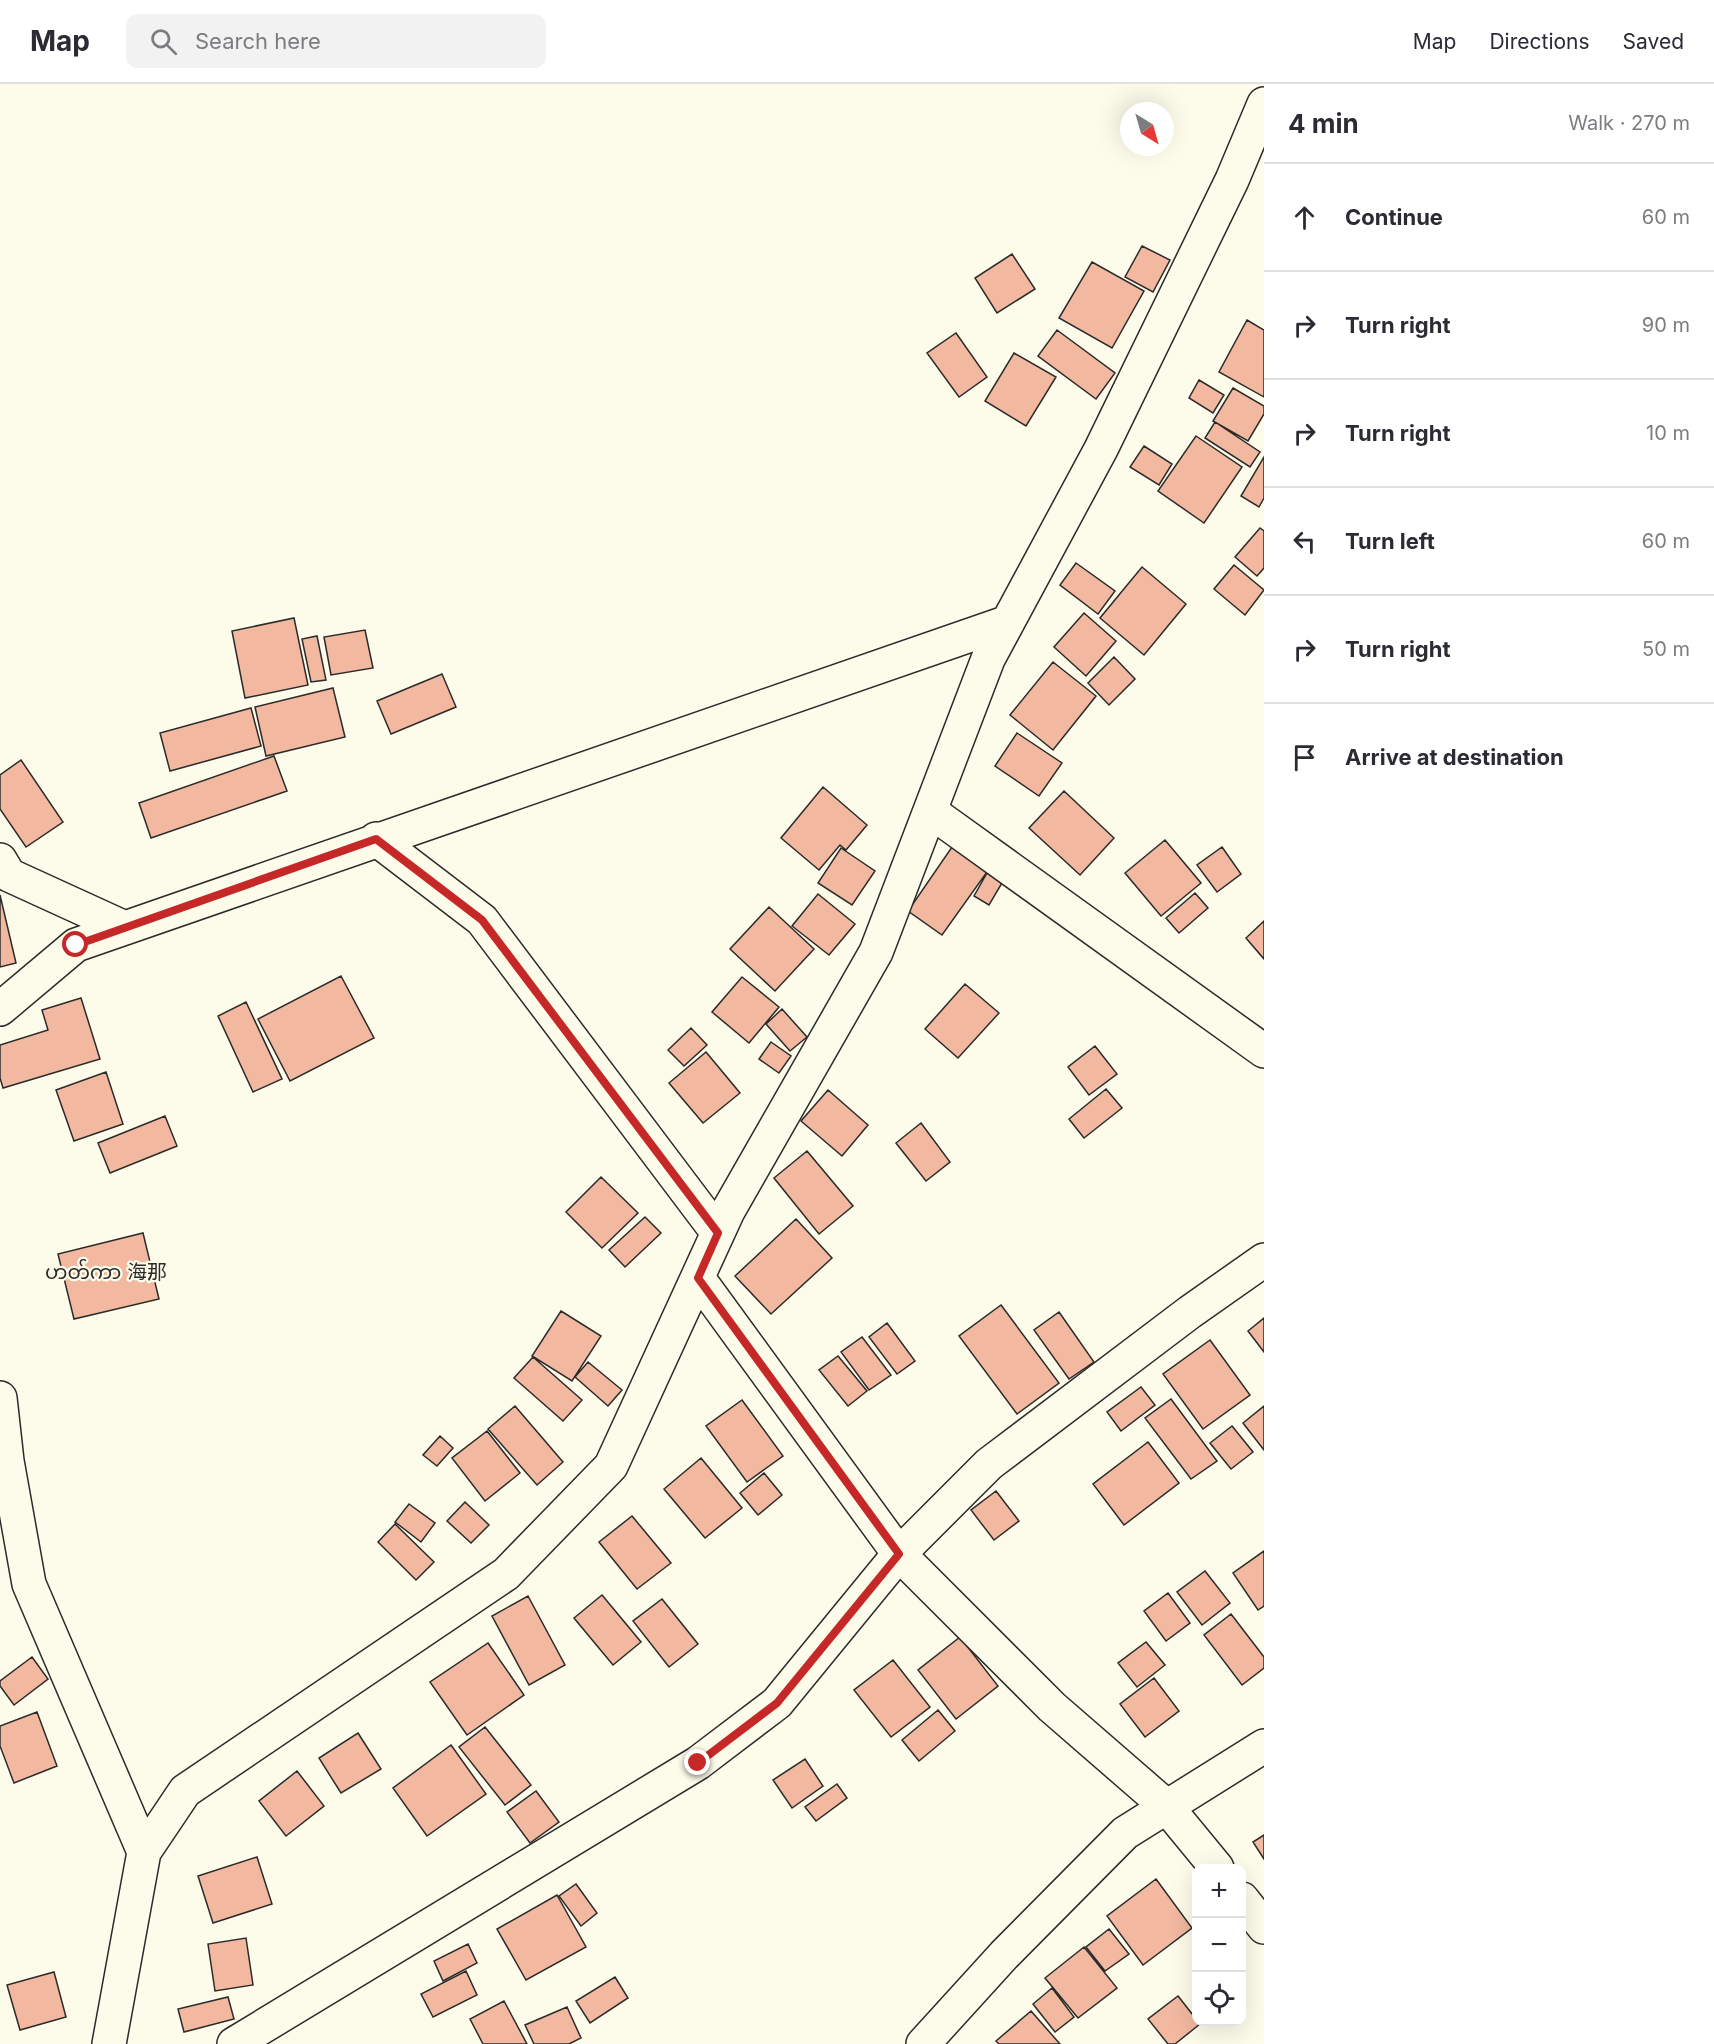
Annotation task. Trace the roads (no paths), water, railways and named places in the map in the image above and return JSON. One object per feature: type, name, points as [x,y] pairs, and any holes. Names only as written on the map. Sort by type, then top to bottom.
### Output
[{"type":"street","points":[[109,2044],[144,1852],[185,1791],[506,1574],[611,1466],[718,1233],[876,952],[988,659],[1101,449],[1232,180],[1264,104]]},
{"type":"street","points":[[0,1009],[76,945],[376,839],[1008,622]]},
{"type":"street","points":[[930,811],[1264,1051]]},
{"type":"street","points":[[376,839],[482,920],[718,1233]]},
{"type":"street","points":[[0,860],[9,875],[124,928]]},
{"type":"street","points":[[234,2044],[698,1763],[777,1703],[899,1554],[989,1464],[1190,1312],[1264,1260]]},
{"type":"street","points":[[698,1278],[899,1554],[1052,1707],[1166,1806],[1213,1864]]},
{"type":"street","points":[[0,1398],[7,1461],[30,1584],[144,1852]]},
{"type":"street","points":[[923,2044],[1004,1954],[1125,1833],[1264,1746]]},
{"type":"street","points":[[1246,1904],[1264,1927]]},
{"type":"district","name":"ဟတ်ကာ 海那","points":[[106,1272]]}]
